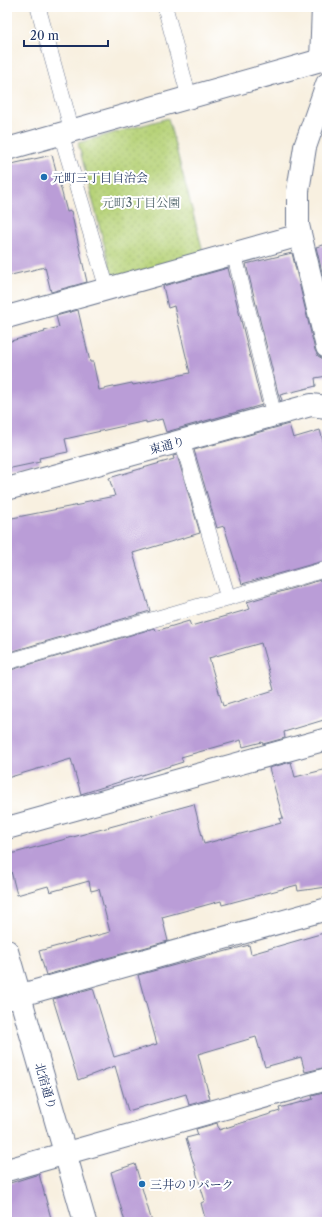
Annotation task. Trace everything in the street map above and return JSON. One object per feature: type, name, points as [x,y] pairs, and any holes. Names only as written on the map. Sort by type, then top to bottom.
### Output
[{"type":"street","points":[[7,149],[324,60],[323,7]]},
{"type":"street","points":[[327,84],[305,147],[298,191],[298,225],[327,347]]},
{"type":"street","points":[[7,317],[300,235]]},
{"type":"street","name":"東通り","points":[[7,489],[311,405],[327,407]]},
{"type":"street","points":[[7,828],[327,739]]},
{"type":"street","points":[[13,998],[327,908]]},
{"type":"street","name":"北宿通り","points":[[7,950],[13,998],[65,1154],[85,1222]]},
{"type":"street","points":[[7,1170],[327,1079]]},
{"type":"lane","points":[[38,7],[66,133],[107,288]]},
{"type":"lane","points":[[165,7],[189,97]]},
{"type":"lane","points":[[234,253],[274,415]]},
{"type":"lane","points":[[182,441],[228,598]]},
{"type":"lane","points":[[7,662],[327,569]]},
{"type":"green space","name":"元町3丁目公園","points":[[168,118],[204,255],[113,279],[78,143]]},
{"type":"building","points":[[52,155],[67,212],[71,211],[87,282],[51,292],[45,267],[7,276],[7,165]]},
{"type":"building","points":[[327,244],[327,293],[316,247]]},
{"type":"building","points":[[292,253],[315,350],[318,356],[323,359],[327,359],[327,376],[315,378],[316,386],[280,395],[282,400],[280,401],[246,264]]},
{"type":"building","points":[[228,268],[262,405],[166,432],[162,419],[146,423],[146,421],[65,439],[68,452],[39,458],[40,462],[7,469],[7,342],[59,327],[56,316],[78,310],[90,362],[93,362],[99,390],[132,383],[133,385],[190,373],[174,306],[168,308],[163,286]]},
{"type":"building","points":[[289,424],[293,438],[320,430],[327,455],[327,560],[242,584],[224,526],[217,528],[194,450]]},
{"type":"building","points":[[177,455],[200,533],[133,553],[150,611],[10,652],[7,634],[7,519],[84,504],[84,502],[115,496],[109,478],[174,459],[173,456]]},
{"type":"building","points":[[327,578],[327,719],[284,732],[285,738],[263,744],[262,742],[243,747],[241,740],[181,757],[183,762],[81,794],[71,759],[7,778],[7,671],[155,628],[156,631],[189,621],[191,626],[250,609],[247,602]],"holes":[[[261,643],[274,690],[223,706],[209,658]]]},
{"type":"building","points":[[291,762],[295,777],[327,769],[327,887],[298,891],[297,885],[222,905],[221,901],[162,917],[168,941],[46,975],[39,951],[110,932],[99,889],[91,891],[89,881],[50,892],[48,886],[17,895],[7,855],[194,804],[204,844],[281,823],[279,819],[283,818],[269,768]]},
{"type":"building","points":[[327,932],[327,1067],[305,1072],[301,1057],[265,1067],[256,1037],[198,1054],[210,1099],[189,1105],[186,1094],[128,1111],[115,1066],[78,1080],[53,999],[93,988],[114,1057],[157,1044],[138,975],[249,945],[251,954]]},
{"type":"building","points":[[327,1092],[327,1222],[206,1222],[201,1203],[205,1201],[186,1138],[198,1135],[196,1129],[217,1123],[219,1130],[280,1111],[279,1108],[313,1099],[312,1096]]},
{"type":"building","points":[[135,1164],[152,1222],[125,1222],[111,1172]]},
{"type":"building","points":[[39,1174],[52,1222],[7,1222],[7,1184]]},
{"type":"place","name":"元町三丁目自治会","points":[[44,177]]},
{"type":"place","name":"三井のリパーク","points":[[142,1184]]}]
